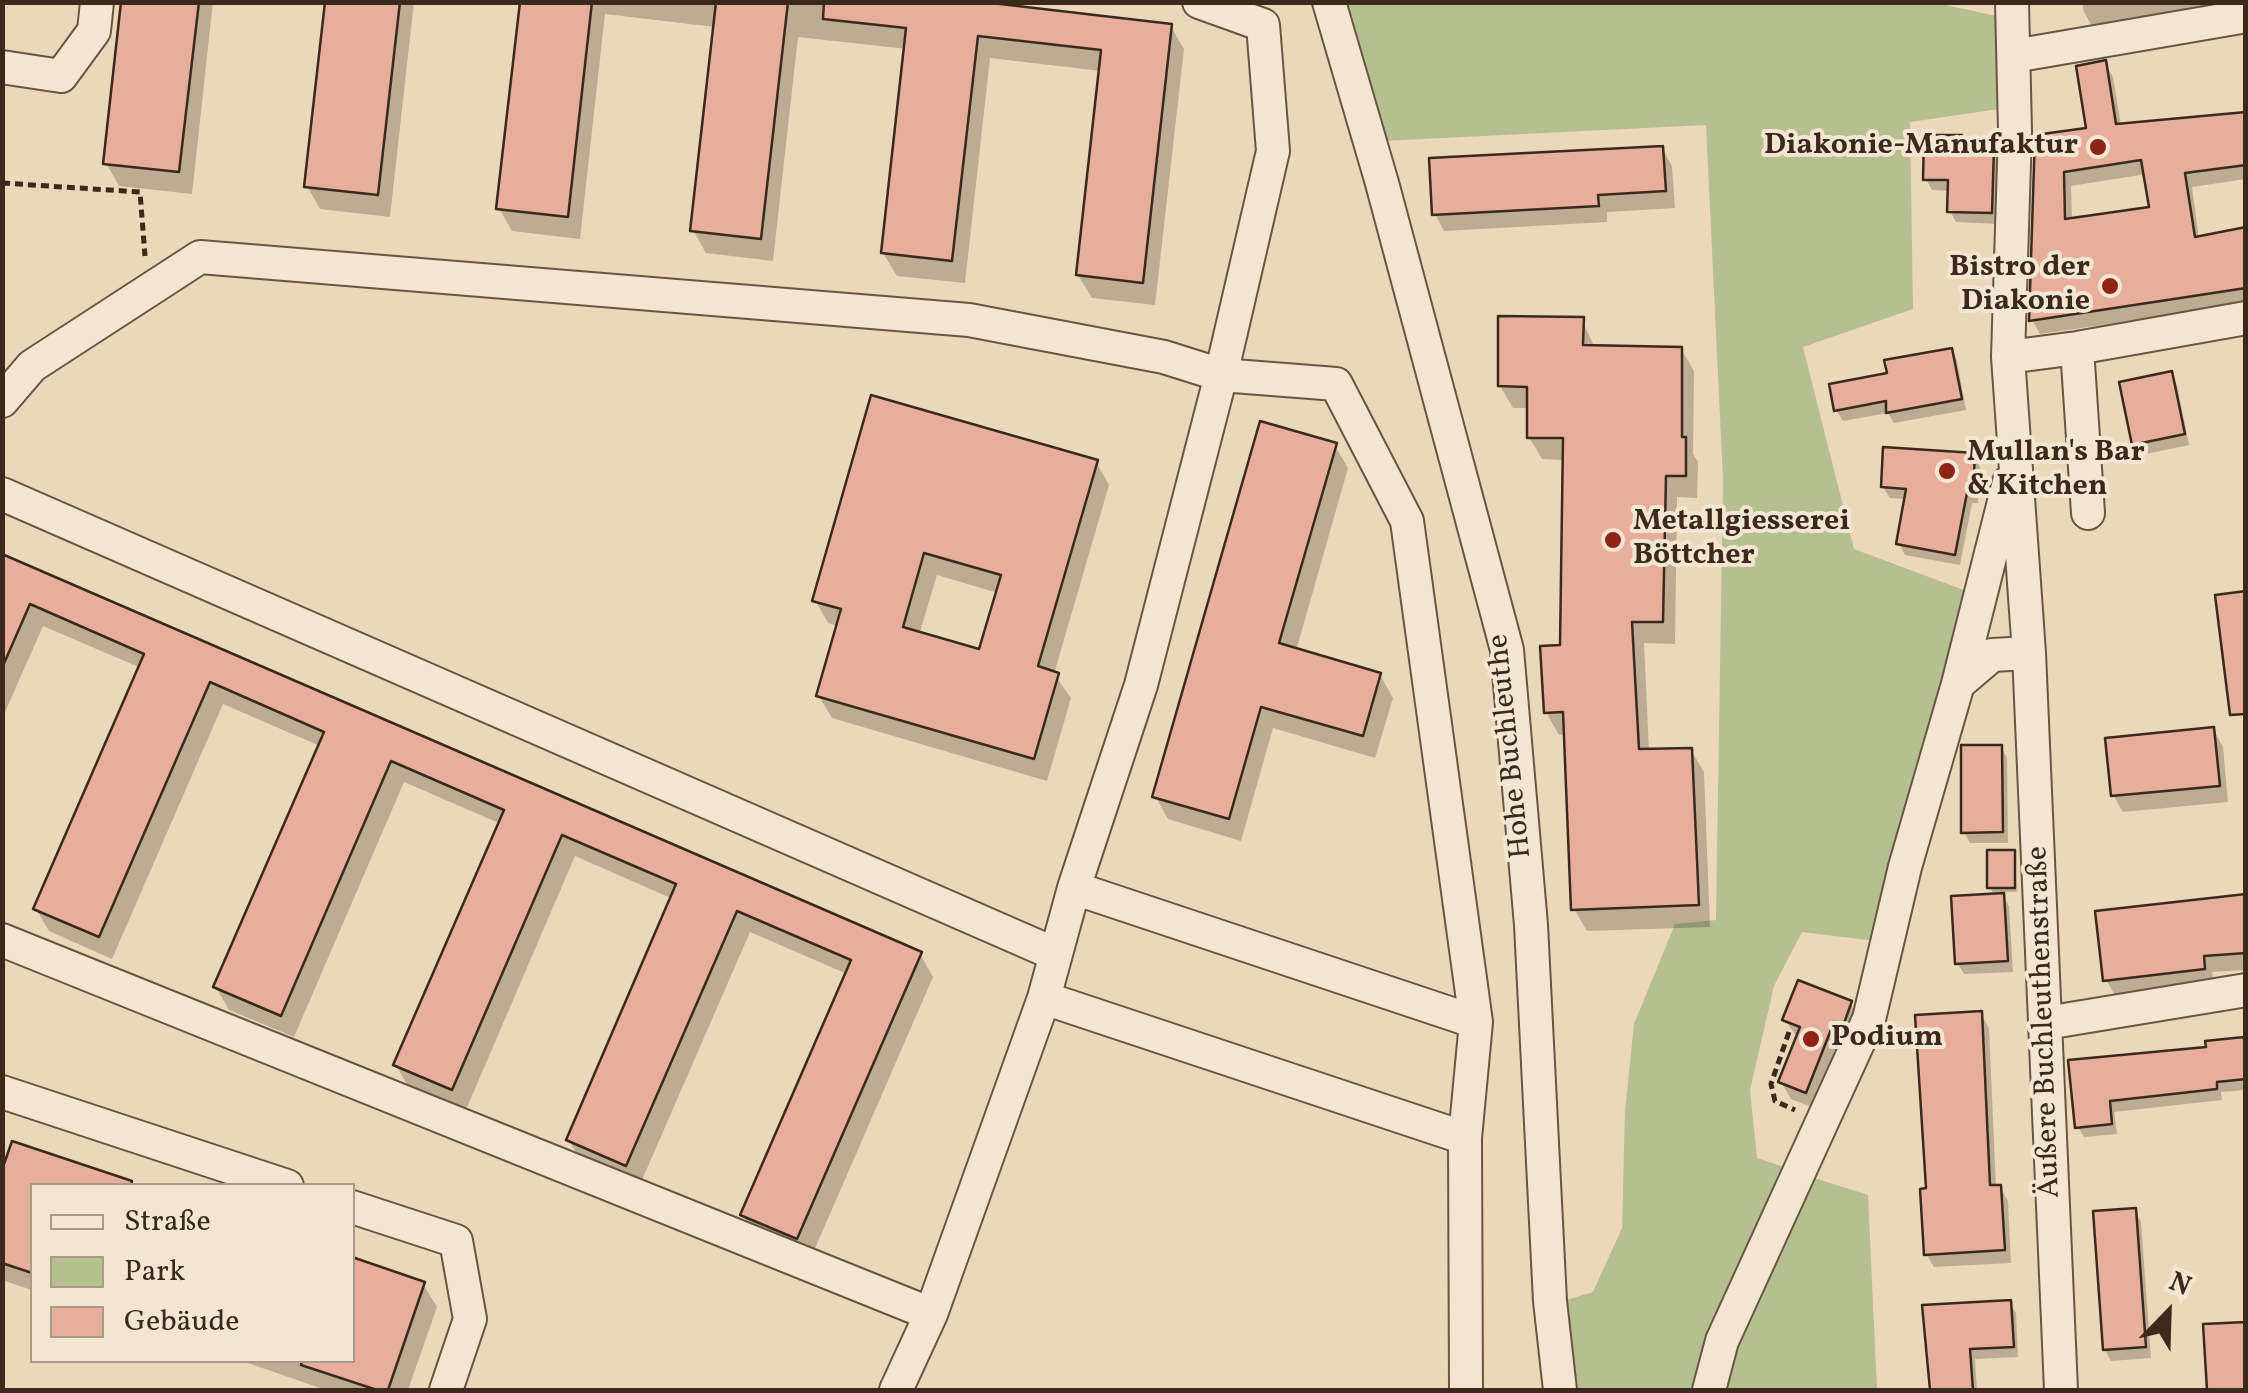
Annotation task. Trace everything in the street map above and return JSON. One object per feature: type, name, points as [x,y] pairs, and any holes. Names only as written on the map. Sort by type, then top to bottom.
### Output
[{"type":"street","points":[[2,67],[60,76],[94,31],[97,2]]},
{"type":"street","points":[[896,1390],[931,1314],[1044,998],[1074,888],[1141,685],[1222,375],[1273,150],[1263,25],[1198,2]]},
{"type":"street","name":"Hohe Buchleuthe","points":[[1329,2],[1382,183],[1507,650],[1531,925],[1550,1301],[1560,1390]]},
{"type":"street","name":"Äußere Buchleuthenstraße","points":[[2012,2],[2008,357],[2029,653],[2061,1390]]},
{"type":"street","points":[[2014,56],[2246,16]]},
{"type":"street","points":[[2,401],[32,366],[200,257],[969,320],[1164,357],[1222,375],[1336,384],[1407,521],[1476,1022],[1465,1138],[1466,1390]]},
{"type":"street","points":[[2008,357],[2246,318]]},
{"type":"street","points":[[2077,348],[2088,513]]},
{"type":"street","points":[[1710,1390],[1722,1341],[1869,1019],[2016,454]]},
{"type":"street","points":[[2,494],[1055,954]]},
{"type":"street","points":[[1958,684],[1992,655],[2029,653]]},
{"type":"street","points":[[1074,888],[1476,1022]]},
{"type":"street","points":[[2,940],[931,1314]]},
{"type":"street","points":[[2046,1022],[2246,990]]},
{"type":"street","points":[[1044,998],[1465,1138]]},
{"type":"street","points":[[2,1092],[279,1183]]},
{"type":"street","points":[[355,1208],[456,1241],[470,1319],[446,1390]]},
{"type":"path","points":[[2,183],[140,192],[147,292]]},
{"type":"path","points":[[1789,1032],[1770,1084],[1774,1100],[1821,1122]]},
{"type":"green space","points":[[1931,2],[2006,18],[2006,108],[1910,122],[1913,309],[1803,347],[1854,549],[1969,592],[1876,941],[1802,932],[1774,986],[1750,1090],[1757,1158],[1790,1169],[1701,1390],[1573,1390],[1563,1301],[1593,1292],[1622,1228],[1625,1111],[1634,1024],[1675,924],[1716,920],[1723,479],[1706,125],[1382,141],[1339,3]]},
{"type":"green space","points":[[1805,1175],[1868,1195],[1877,1390],[1718,1390]]},
{"type":"building","points":[[121,2],[199,2],[179,172],[103,164]]},
{"type":"building","points":[[325,2],[400,2],[378,195],[304,187]]},
{"type":"building","points":[[520,2],[592,2],[568,217],[496,209]]},
{"type":"building","points":[[716,2],[788,2],[761,239],[690,231]]},
{"type":"building","points":[[824,2],[983,2],[1172,24],[1143,283],[1076,275],[1101,50],[978,36],[952,261],[881,253],[906,28],[823,19]]},
{"type":"building","points":[[2106,60],[2116,124],[2246,112],[2246,165],[2185,173],[2195,237],[2246,227],[2246,288],[2029,321],[2035,135],[2086,128],[2076,66]],"holes":[[[2141,160],[2149,207],[2065,219],[2064,172]]]},
{"type":"building","points":[[1924,135],[1962,135],[1962,146],[1994,147],[1992,213],[1947,212],[1948,180],[1923,180]]},
{"type":"building","points":[[1663,146],[1666,191],[1598,195],[1599,206],[1432,215],[1429,158]]},
{"type":"building","points":[[1498,316],[1584,317],[1583,345],[1682,347],[1686,476],[1666,476],[1663,622],[1632,622],[1639,749],[1692,748],[1699,905],[1571,910],[1563,712],[1544,713],[1540,646],[1560,645],[1563,438],[1527,438],[1527,387],[1498,386]]},
{"type":"building","points":[[1952,348],[1962,399],[1886,413],[1886,401],[1834,411],[1829,384],[1887,373],[1884,360]]},
{"type":"building","points":[[2172,371],[2185,434],[2132,445],[2119,382]]},
{"type":"building","points":[[871,395],[1098,460],[1038,666],[1059,673],[1034,759],[816,696],[841,609],[812,601]],"holes":[[[924,553],[1001,575],[979,649],[903,627]]]},
{"type":"building","points":[[1260,421],[1337,443],[1279,643],[1381,673],[1363,736],[1261,707],[1229,819],[1152,797]]},
{"type":"building","points":[[1883,447],[1975,453],[1973,493],[1967,493],[1955,555],[1896,544],[1906,489],[1881,487]]},
{"type":"building","points":[[2,554],[922,952],[797,1239],[740,1215],[851,960],[737,911],[626,1166],[566,1140],[676,884],[562,835],[452,1090],[393,1065],[504,810],[391,761],[281,1016],[213,987],[324,732],[210,682],[99,937],[33,909],[144,654],[30,604],[2,668]]},
{"type":"building","points":[[2246,591],[2246,714],[2230,715],[2215,595]]},
{"type":"building","points":[[2214,727],[2220,786],[2111,796],[2105,738]]},
{"type":"building","points":[[1961,745],[2002,745],[2003,832],[1961,833]]},
{"type":"building","points":[[1987,850],[2015,850],[2015,888],[1987,888]]},
{"type":"building","points":[[2004,893],[2008,961],[1955,964],[1951,896]]},
{"type":"building","points":[[2246,894],[2246,953],[2204,956],[2205,969],[2103,981],[2095,911]]},
{"type":"building","points":[[1798,980],[1852,1001],[1843,1026],[1834,1022],[1806,1093],[1778,1082],[1800,1027],[1782,1020]]},
{"type":"building","points":[[1982,1011],[1990,1185],[2001,1185],[2005,1250],[1924,1255],[1920,1189],[1926,1188],[1915,1015]]},
{"type":"building","points":[[2244,1037],[2246,1079],[2217,1082],[2217,1089],[2110,1101],[2112,1124],[2075,1128],[2068,1060],[2206,1047],[2205,1041]]},
{"type":"building","points":[[12,1141],[132,1181],[30,1183],[30,1272],[2,1263],[2,1170]]},
{"type":"building","points":[[2136,1208],[2146,1347],[2103,1350],[2093,1211]]},
{"type":"building","points":[[355,1258],[425,1282],[388,1390],[377,1390],[301,1365],[355,1363]]},
{"type":"building","points":[[2011,1300],[2014,1347],[1970,1349],[1973,1390],[1930,1390],[1922,1305]]},
{"type":"building","points":[[2246,1322],[2246,1390],[2207,1390],[2203,1324]]},
{"type":"place","name":"Diakonie-Manufaktur","points":[[2098,147]]},
{"type":"place","name":"Bistro der Diakonie","points":[[2110,286]]},
{"type":"place","name":"Mullan's Bar & Kitchen","points":[[1947,471]]},
{"type":"place","name":"Metallgiesserei Böttcher","points":[[1613,540]]},
{"type":"place","name":"Podium","points":[[1811,1039]]}]
